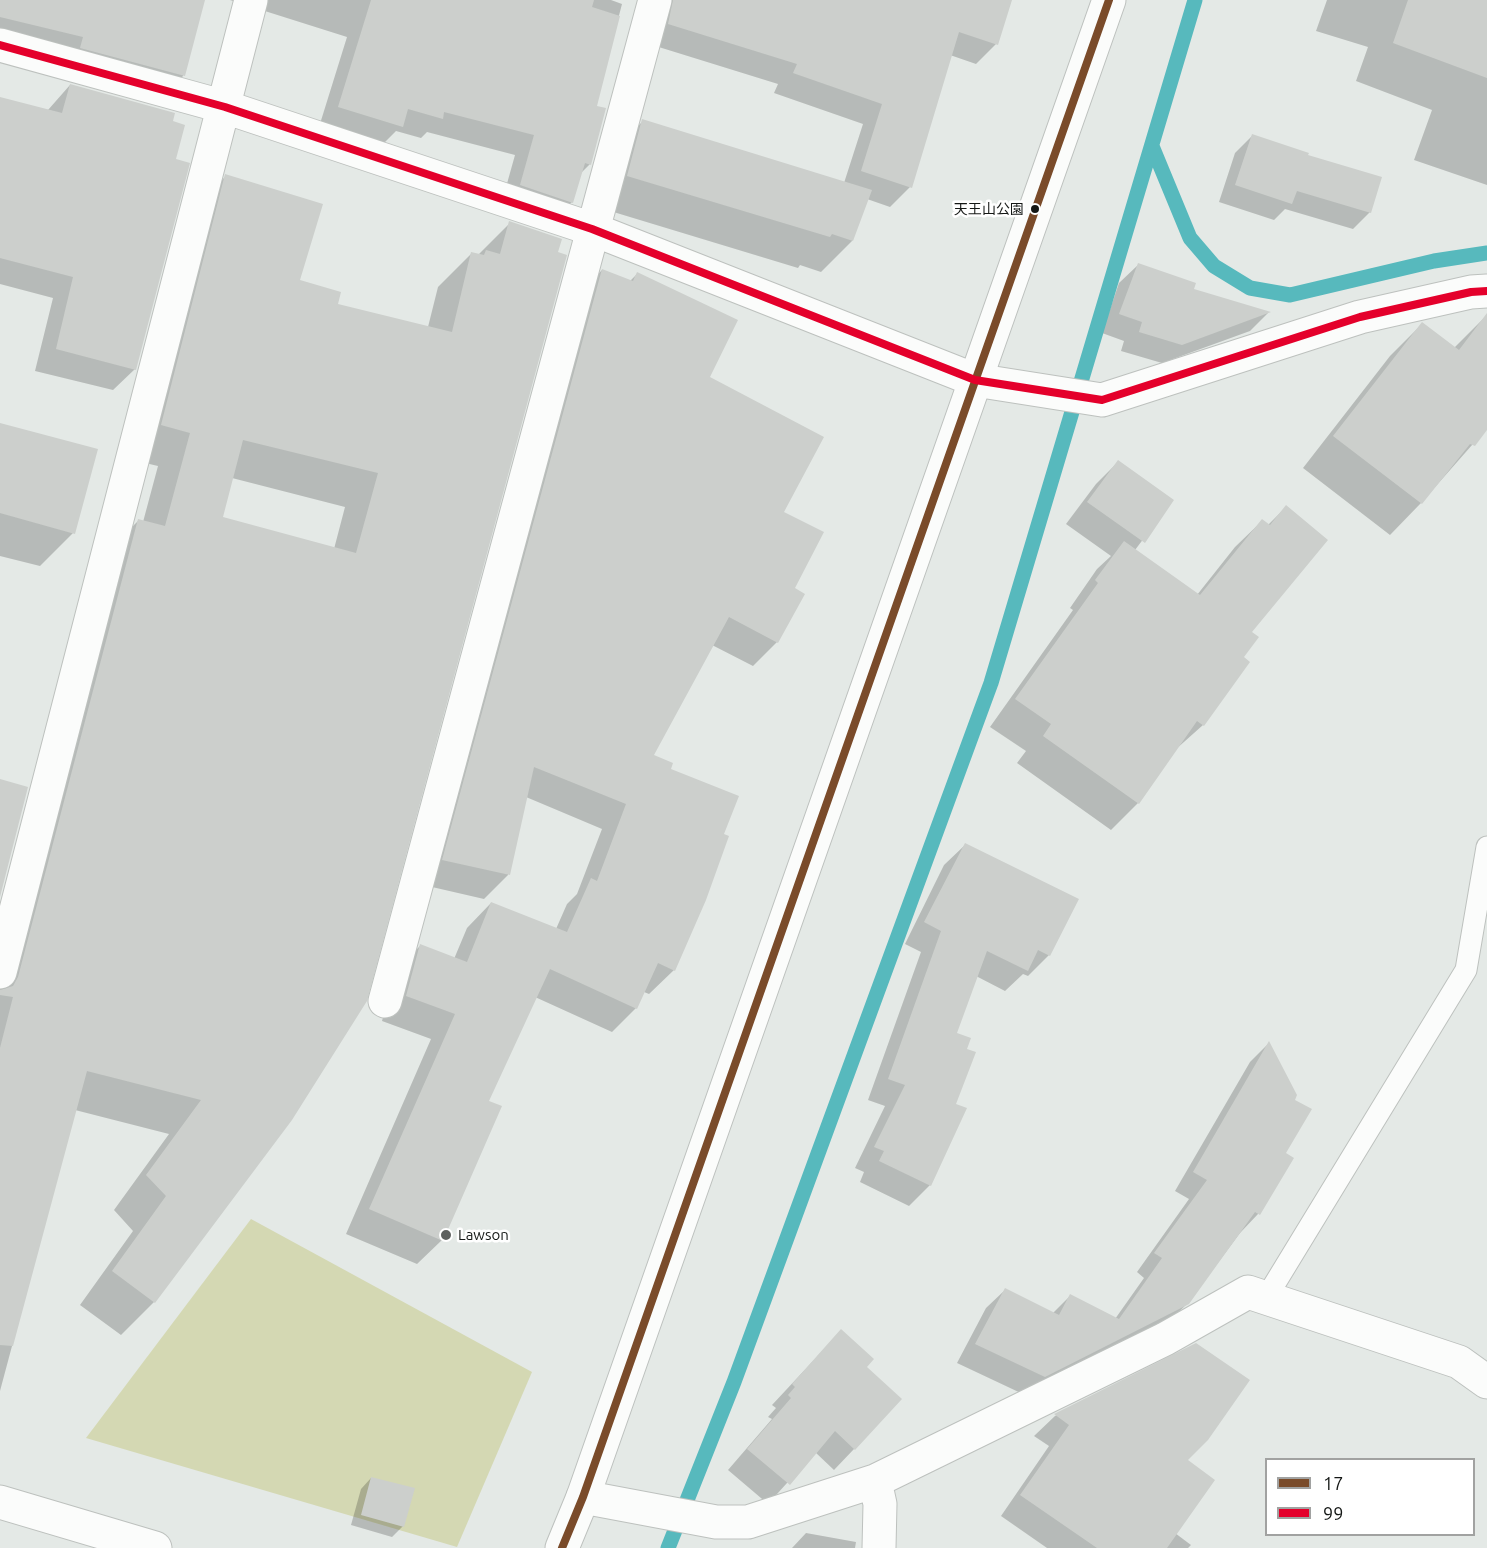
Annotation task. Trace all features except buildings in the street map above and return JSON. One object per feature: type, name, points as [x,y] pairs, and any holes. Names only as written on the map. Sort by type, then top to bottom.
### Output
[{"type":"street","points":[[0,972],[251,0]]},
{"type":"street","points":[[385,1001],[655,0]]},
{"type":"street","points":[[562,1548],[583,1497],[1109,0]]},
{"type":"street","points":[[0,45],[225,107],[592,229],[975,380],[1102,400],[1360,317],[1471,292],[1487,291]]},
{"type":"street","points":[[583,1497],[716,1522],[748,1522],[875,1481],[1165,1339],[1248,1292],[1459,1362],[1487,1382]]},
{"type":"street","points":[[875,1481],[880,1504],[879,1548]]},
{"type":"street","points":[[0,1502],[155,1548]]},
{"type":"lane","points":[[1266,1298],[1466,970],[1487,847]]},
{"type":"green space","points":[[251,1219],[532,1372],[457,1547],[86,1438]]},
{"type":"waterway","points":[[668,1548],[734,1382],[991,683],[1195,0]]},
{"type":"waterway","points":[[1152,146],[1190,238],[1214,266],[1250,288],[1290,295],[1434,261],[1487,253]]},
{"type":"transit line","name":"17","points":[[562,1548],[583,1497],[1109,0]]},
{"type":"transit line","name":"99","points":[[0,45],[225,107],[592,229],[975,380],[1102,400],[1360,317],[1471,292],[1487,291]]},
{"type":"place","name":"天王山公園","points":[[1035,209]]},
{"type":"place","name":"Lawson","points":[[446,1235]]}]
